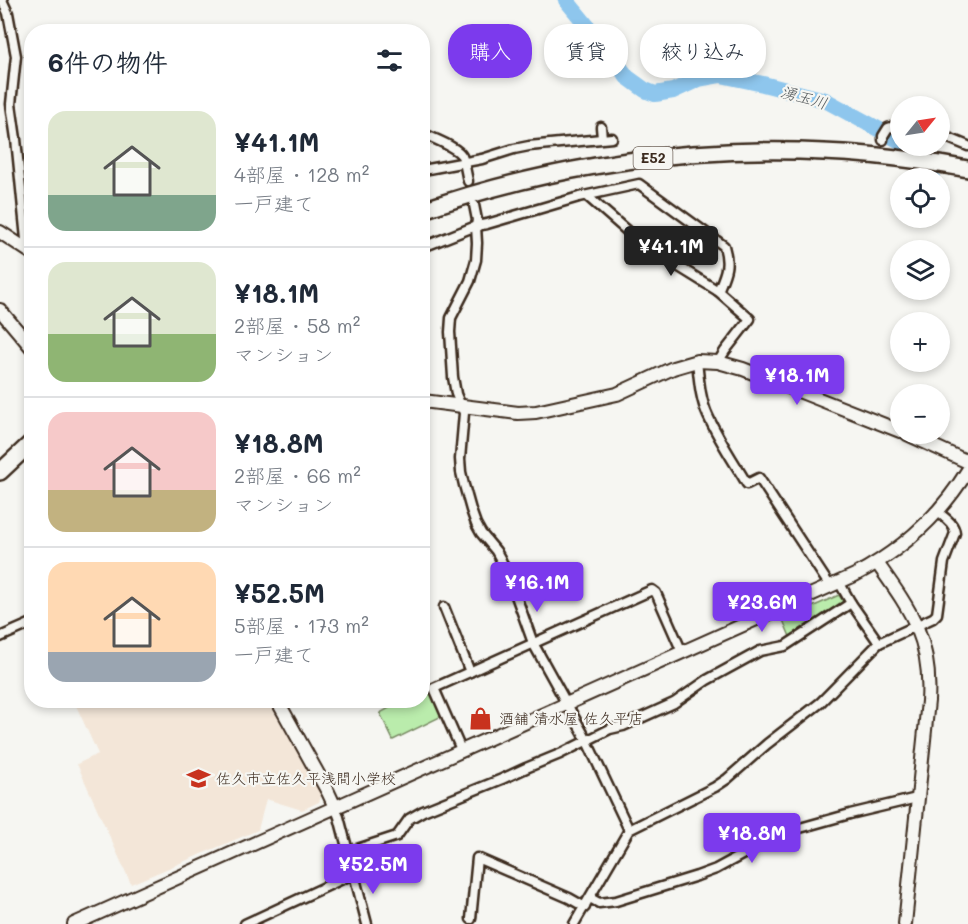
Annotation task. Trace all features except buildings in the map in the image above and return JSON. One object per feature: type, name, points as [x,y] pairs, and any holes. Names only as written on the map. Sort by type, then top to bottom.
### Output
[{"type":"highway","name":"E52","points":[[430,207],[459,197],[551,174],[682,154],[794,150],[842,152],[968,169]]},
{"type":"highway","points":[[0,472],[24,450]]},
{"type":"street","points":[[2,0],[8,13],[16,56],[11,104],[24,202]]},
{"type":"street","points":[[601,127],[602,138]]},
{"type":"street","points":[[885,135],[890,131]]},
{"type":"street","points":[[430,137],[456,150],[463,158],[468,181]]},
{"type":"street","points":[[430,169],[482,159],[522,148],[612,138]]},
{"type":"street","points":[[950,139],[968,146]]},
{"type":"street","points":[[430,245],[476,226],[639,184],[724,246],[728,265],[718,291]]},
{"type":"street","points":[[587,196],[642,244],[718,291],[750,319],[718,362]]},
{"type":"street","points":[[474,206],[477,220],[476,260],[470,281],[451,318],[450,332],[453,376],[464,418],[461,472],[471,510],[481,533],[501,560],[533,643],[586,741],[629,831]]},
{"type":"street","points":[[0,232],[24,246]]},
{"type":"street","points":[[0,310],[24,338]]},
{"type":"street","points":[[697,361],[700,390],[707,414],[747,484],[759,478],[879,643]]},
{"type":"street","points":[[430,402],[518,413],[542,411],[617,394],[673,368],[697,361],[718,362],[753,373],[890,427]]},
{"type":"street","points":[[929,444],[968,462]]},
{"type":"street","points":[[74,924],[88,921],[877,563],[905,543],[938,512],[968,470]]},
{"type":"street","points":[[574,924],[629,831],[727,779],[820,703],[879,643],[937,614],[944,562],[955,533],[952,524],[938,512]]},
{"type":"street","points":[[877,563],[902,598],[917,626],[924,645],[929,684],[905,924]]},
{"type":"street","points":[[462,752],[434,688],[533,643],[652,590],[656,593],[682,652]]},
{"type":"street","points":[[348,852],[397,836],[409,819],[423,811],[502,779],[610,729],[623,726],[674,703],[707,680],[760,651],[785,646],[851,603]]},
{"type":"street","points":[[444,607],[470,672]]},
{"type":"street","points":[[0,637],[24,626]]},
{"type":"street","points":[[281,708],[328,792],[339,817],[366,924]]},
{"type":"street","points":[[590,898],[599,903],[616,901],[697,876],[782,833],[917,798]]},
{"type":"street","points":[[471,919],[477,858],[585,907]]},
{"type":"street","points":[[245,924],[353,874]]},
{"type":"shaded area","name":"佐久市立佐久平浅間小学校","points":[[77,708],[272,708],[322,795],[319,802],[302,810],[266,799],[258,830],[131,884],[77,764],[98,754]]},
{"type":"green space","points":[[839,595],[844,603],[791,639],[783,620]]},
{"type":"green space","points":[[430,690],[442,716],[393,740],[380,713],[389,708],[430,708]]},
{"type":"waterway","name":"湧玉川","points":[[566,0],[627,77],[645,90],[655,94],[673,91],[699,79],[721,75],[825,100],[890,136]]},
{"type":"waterway","name":"湧玉川","points":[[913,156],[923,168]]},
{"type":"place","name":"酒舗 清水屋 佐久平店","points":[[481,719]]},
{"type":"place","name":"佐久市立佐久平浅間小学校","points":[[198,779]]}]
